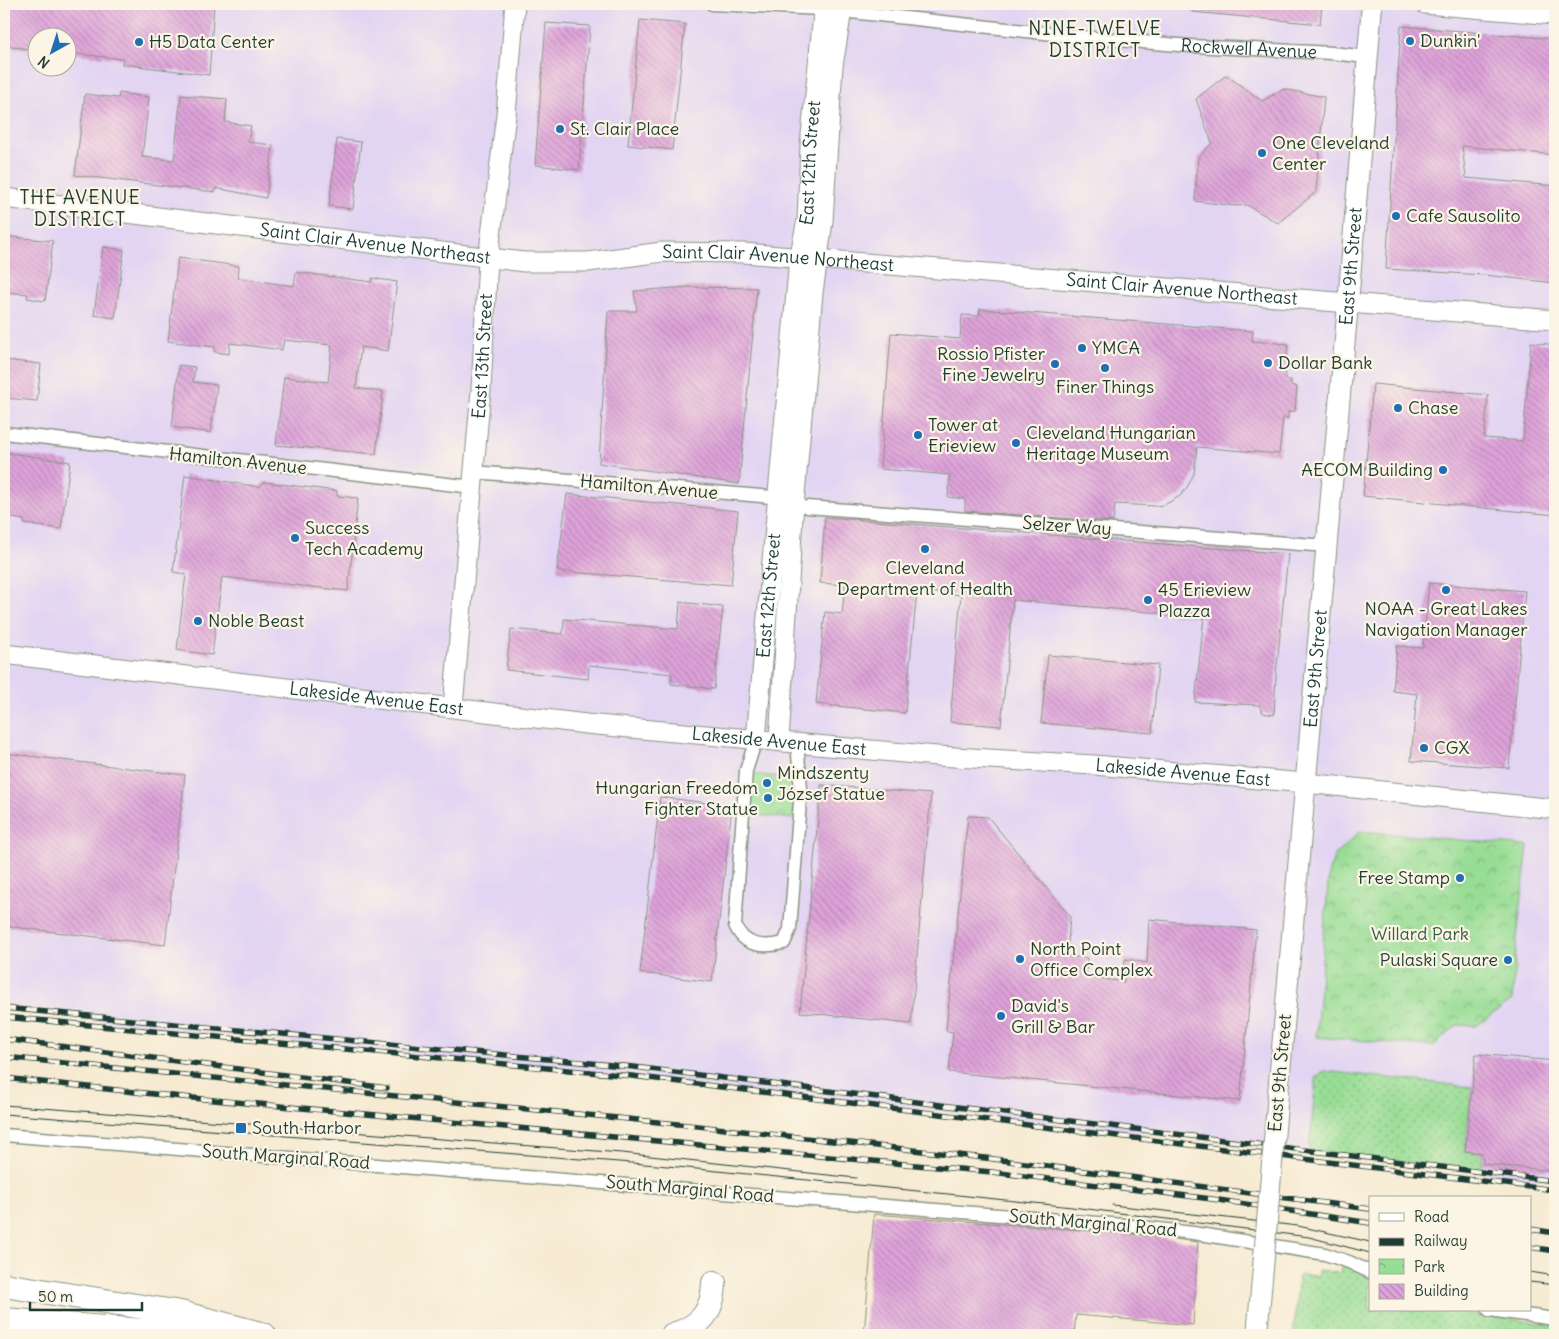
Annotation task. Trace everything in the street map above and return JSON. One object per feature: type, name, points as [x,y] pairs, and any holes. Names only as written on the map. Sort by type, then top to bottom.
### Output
[{"type":"highway","points":[[673,1335],[690,1329],[706,1316],[713,1300],[714,1283]]},
{"type":"highway","points":[[4,1285],[181,1313],[264,1335]]},
{"type":"highway","points":[[4,1320],[193,1335]]},
{"type":"main road","name":"East 9th Street","points":[[1257,1335],[1348,304],[1372,4]]},
{"type":"street","name":"East 13th Street","points":[[453,707],[473,480],[488,259],[506,115],[515,4]]},
{"type":"street","name":"Rockwell Avenue","points":[[712,4],[843,8],[1088,38],[1191,46],[1332,53],[1367,57]]},
{"type":"street","points":[[1425,4],[1555,15]]},
{"type":"street","name":"East 12th Street","points":[[793,501],[756,739],[746,771],[735,925],[739,937],[748,943],[772,946],[784,943],[790,929],[801,789],[788,742],[793,501],[808,260],[807,220],[810,145],[823,7]]},
{"type":"street","name":"East 12th Street","points":[[808,260],[823,211],[833,66],[843,8]]},
{"type":"street","name":"Saint Clair Avenue Northeast","points":[[4,198],[488,259],[555,263],[588,262],[662,252],[692,251],[1555,320]]},
{"type":"street","name":"Hamilton Avenue","points":[[4,433],[473,480],[793,501]]},
{"type":"street","name":"Selzer Way","points":[[793,501],[1327,546]]},
{"type":"street","name":"Lakeside Avenue East","points":[[4,654],[586,724],[1306,783],[1555,809]]},
{"type":"street","name":"South Marginal Road","points":[[4,1135],[911,1207],[1185,1232],[1325,1254],[1369,1272]]},
{"type":"street","points":[[1504,1312],[1555,1319]]},
{"type":"shaded area","points":[[4,4],[1555,4],[1555,1181],[1276,1147],[4,1011]]},
{"type":"green space","points":[[753,774],[797,779],[793,819],[749,814]]},
{"type":"green space","name":"Willard Park","points":[[1360,831],[1528,846],[1512,1000],[1476,1026],[1457,1025],[1433,1046],[1316,1037],[1329,871],[1336,854]]},
{"type":"green space","points":[[1324,1071],[1472,1087],[1465,1151],[1482,1153],[1482,1171],[1309,1151],[1316,1077]]},
{"type":"green space","points":[[1347,1265],[1369,1276],[1369,1312],[1459,1312],[1555,1325],[1555,1335],[1293,1335],[1299,1275],[1318,1276],[1318,1270],[1340,1273],[1341,1266]]},
{"type":"building","name":"H5 Data Center","points":[[4,4],[214,4],[209,75],[122,64],[123,59],[78,54],[78,28],[28,28],[28,49],[4,46]]},
{"type":"building","points":[[1192,4],[1322,4],[1320,24],[1192,12]]},
{"type":"building","points":[[640,20],[685,24],[672,150],[628,145]]},
{"type":"building","name":"St. Clair Place","points":[[546,23],[590,26],[579,170],[535,165]]},
{"type":"building","points":[[1401,26],[1555,39],[1555,155],[1462,146],[1466,178],[1555,186],[1555,283],[1484,275],[1386,269]]},
{"type":"building","name":"One Cleveland Center","points":[[1226,75],[1262,101],[1284,89],[1324,97],[1316,192],[1278,223],[1247,205],[1236,206],[1195,201],[1198,158],[1212,143],[1196,99]]},
{"type":"building","points":[[119,93],[149,97],[142,157],[174,160],[181,95],[227,99],[225,122],[251,126],[248,142],[273,145],[266,198],[216,188],[215,192],[75,175],[85,94],[118,98]]},
{"type":"building","points":[[337,139],[361,142],[353,209],[329,206]]},
{"type":"building","points":[[4,236],[53,241],[45,301],[27,298],[28,294],[4,292]]},
{"type":"building","points":[[103,247],[124,250],[115,318],[94,315]]},
{"type":"building","points":[[178,258],[239,266],[238,278],[294,286],[296,272],[372,282],[372,278],[397,282],[388,351],[361,347],[356,388],[383,392],[376,454],[276,445],[284,377],[328,382],[332,345],[284,340],[282,350],[230,343],[229,354],[215,352],[215,347],[168,341]]},
{"type":"building","points":[[689,287],[757,288],[739,484],[599,463],[608,311],[637,311],[634,291]]},
{"type":"building","points":[[980,309],[1253,331],[1252,341],[1288,344],[1285,380],[1291,380],[1291,385],[1297,387],[1295,411],[1288,412],[1288,418],[1283,418],[1279,454],[1197,447],[1194,474],[1180,496],[1164,505],[1115,504],[1113,522],[965,511],[965,499],[948,497],[950,475],[880,469],[891,333],[960,339],[962,315],[979,316]]},
{"type":"building","name":"AECOM Building","points":[[1531,342],[1555,345],[1555,515],[1363,496],[1373,384],[1488,395],[1484,438],[1523,441]]},
{"type":"building","points":[[4,360],[41,364],[37,401],[4,398]]},
{"type":"building","points":[[179,365],[195,367],[193,382],[217,385],[211,433],[172,427]]},
{"type":"building","points":[[4,452],[70,462],[61,529],[24,524],[24,520],[4,516]]},
{"type":"building","points":[[185,475],[260,487],[264,482],[337,491],[337,496],[358,498],[348,591],[222,577],[212,655],[177,650],[186,574],[173,572]]},
{"type":"building","points":[[567,494],[738,511],[731,585],[557,571]]},
{"type":"building","name":"45 Erieview Plazza","points":[[825,517],[1288,554],[1274,715],[1263,713],[1259,705],[1195,702],[1204,617],[1013,600],[1001,726],[950,722],[961,595],[917,591],[905,713],[816,704],[825,612],[842,614],[845,585],[820,583]]},
{"type":"building","points":[[1429,583],[1525,591],[1509,768],[1411,761],[1417,694],[1393,691],[1397,646],[1423,648]]},
{"type":"building","points":[[680,602],[723,607],[714,689],[671,684],[672,674],[589,665],[588,679],[506,670],[511,629],[563,634],[564,619],[678,629]]},
{"type":"building","points":[[1048,655],[1158,665],[1152,733],[1041,723]]},
{"type":"building","points":[[4,753],[185,775],[165,945],[4,926]]},
{"type":"building","points":[[821,785],[931,794],[911,1024],[800,1012]]},
{"type":"building","points":[[660,797],[732,806],[712,982],[640,973]]},
{"type":"building","name":"North Point Office Complex","points":[[968,816],[988,817],[1070,916],[1067,956],[1087,958],[1086,976],[1124,982],[1125,959],[1147,963],[1149,919],[1256,930],[1240,1101],[949,1072],[953,1032],[946,1031]]},
{"type":"building","points":[[1476,1054],[1555,1061],[1555,1171],[1483,1164],[1482,1153],[1465,1151]]},
{"type":"building","points":[[874,1214],[1141,1235],[1198,1242],[1193,1325],[1076,1315],[1074,1335],[864,1335]]},
{"type":"tram line","points":[[4,1105],[622,1153],[856,1178]]},
{"type":"tram line","points":[[4,1114],[657,1165],[958,1195],[1072,1207],[1309,1237],[1369,1253]]},
{"type":"tram line","points":[[1112,1205],[1298,1226],[1369,1242]]},
{"type":"tram line","points":[[1532,1272],[1555,1276]]},
{"type":"tram line","points":[[1532,1282],[1555,1285]]},
{"type":"railway","points":[[4,1008],[634,1067],[1555,1181]]},
{"type":"railway","points":[[4,1017],[632,1076],[1555,1190]]},
{"type":"railway","points":[[4,1039],[387,1088]]},
{"type":"railway","points":[[4,1057],[698,1126],[994,1159],[1369,1209]]},
{"type":"railway","points":[[4,1078],[182,1097],[992,1172],[1212,1199],[1369,1223]]},
{"type":"railway","points":[[1532,1229],[1555,1233]]},
{"type":"railway","points":[[1532,1247],[1555,1251]]},
{"type":"place","name":"Dunkin'","points":[[1410,41]]},
{"type":"place","name":"H5 Data Center","points":[[139,42]]},
{"type":"place","name":"St. Clair Place","points":[[560,129]]},
{"type":"place","name":"One Cleveland Center","points":[[1262,153]]},
{"type":"place","name":"Cafe Sausolito","points":[[1396,216]]},
{"type":"place","name":"YMCA","points":[[1082,348]]},
{"type":"place","name":"Dollar Bank","points":[[1268,363]]},
{"type":"place","name":"Rossio Pfister Fine Jewelry","points":[[1055,364]]},
{"type":"place","name":"Finer Things","points":[[1105,368]]},
{"type":"place","name":"Chase","points":[[1398,408]]},
{"type":"place","name":"Tower at Erieview","points":[[918,435]]},
{"type":"place","name":"Cleveland Hungarian Heritage Museum","points":[[1016,443]]},
{"type":"place","name":"AECOM Building","points":[[1443,470]]},
{"type":"place","name":"Success Tech Academy","points":[[295,538]]},
{"type":"place","name":"Cleveland Department of Health","points":[[925,549]]},
{"type":"place","name":"NOAA - Great Lakes Navigation Manager","points":[[1446,590]]},
{"type":"place","name":"45 Erieview Plazza","points":[[1148,600]]},
{"type":"place","name":"Noble Beast","points":[[198,621]]},
{"type":"place","name":"CGX","points":[[1424,748]]},
{"type":"place","name":"Mindszenty József Statue","points":[[767,783]]},
{"type":"place","name":"Hungarian Freedom Fighter Statue","points":[[768,798]]},
{"type":"place","name":"Free Stamp","points":[[1460,878]]},
{"type":"place","name":"North Point Office Complex","points":[[1020,959]]},
{"type":"place","name":"Pulaski Square","points":[[1508,960]]},
{"type":"place","name":"David's Grill & Bar","points":[[1001,1016]]},
{"type":"place","name":"South Harbor","points":[[241,1128]]},
{"type":"district","name":"NINE-TWELVE DISTRICT","points":[[1095,39]]},
{"type":"district","name":"THE AVENUE DISTRICT","points":[[80,208]]}]
